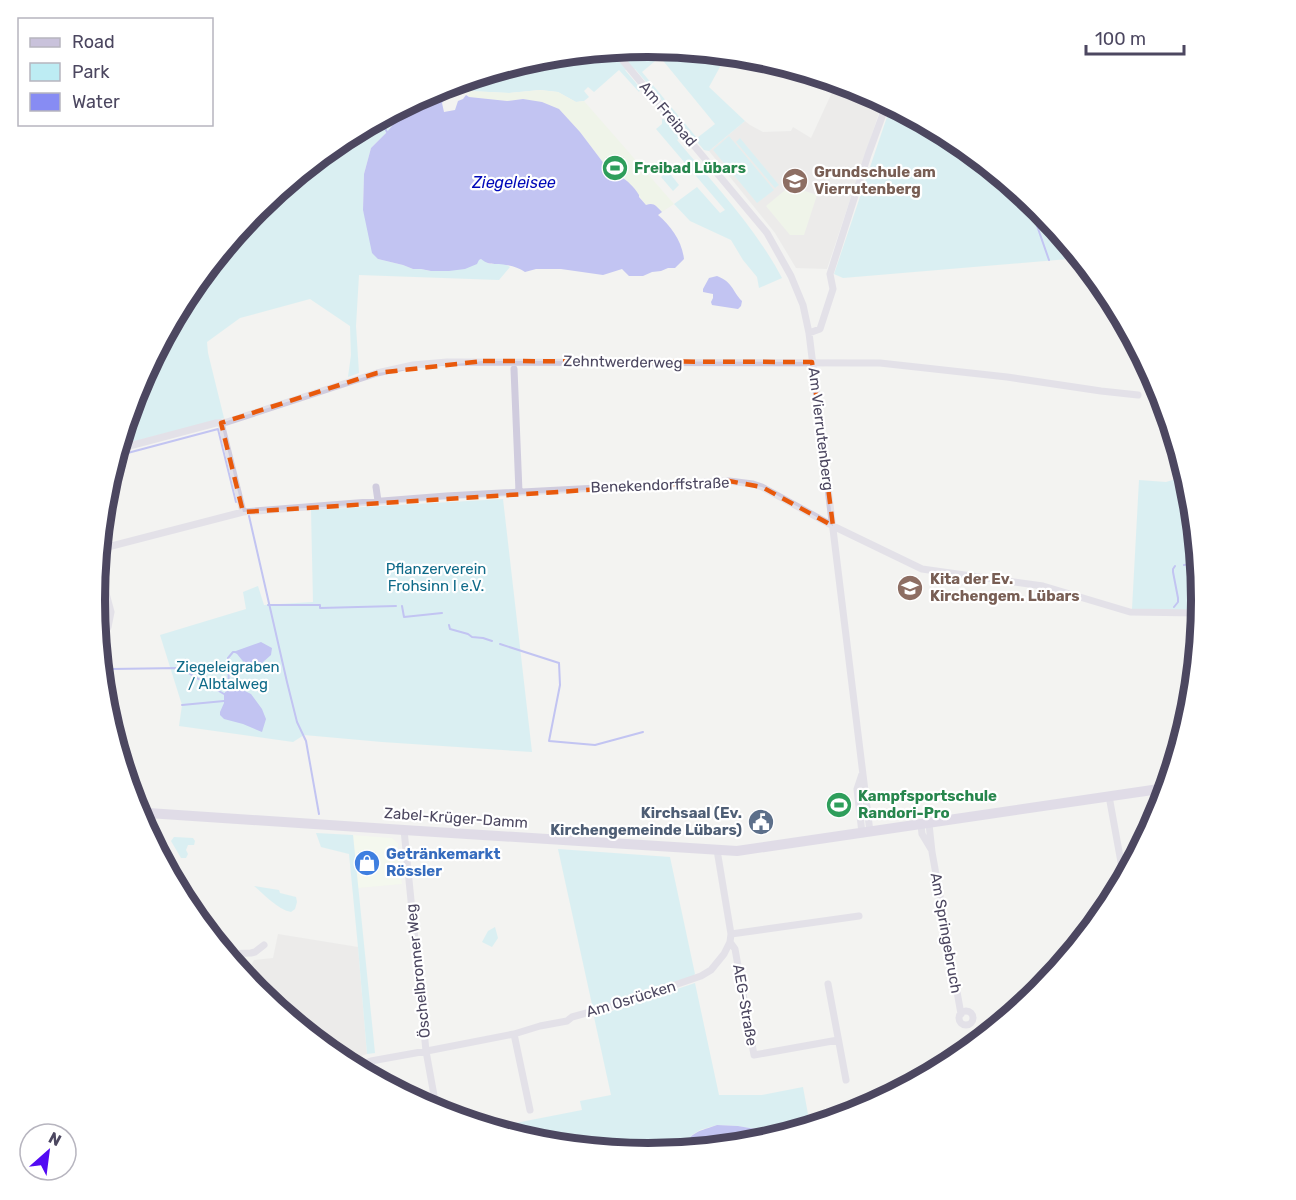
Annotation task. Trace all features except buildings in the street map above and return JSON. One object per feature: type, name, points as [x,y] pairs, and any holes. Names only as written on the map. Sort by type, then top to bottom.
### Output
[{"type":"street","name":"Am Freibad","points":[[620,58],[767,233],[791,276],[803,305],[809,333]]},
{"type":"street","points":[[809,333],[820,329],[833,289],[830,274],[884,111]]},
{"type":"street","name":"Am Vierrutenberg","points":[[809,333],[862,772],[857,789],[866,833]]},
{"type":"street","name":"Zehntwerderweg","points":[[128,447],[221,423],[377,373],[434,363],[483,361],[880,363],[1138,395]]},
{"type":"street","points":[[514,369],[519,492]]},
{"type":"street","points":[[221,423],[243,512]]},
{"type":"street","name":"Benekendorffstraße","points":[[108,547],[243,512],[519,492],[729,481],[762,487],[833,526],[921,569],[1043,586],[1130,612],[1191,613]]},
{"type":"street","points":[[376,487],[378,501]]},
{"type":"street","points":[[105,591],[111,612],[108,627]]},
{"type":"street","name":"Zabel-Krüger-Damm","points":[[148,812],[737,851],[1157,789]]},
{"type":"street","points":[[1109,796],[1122,865]]},
{"type":"street","name":"Am Springebruch","points":[[925,824],[922,834],[932,852],[961,1014]]},
{"type":"street","name":"Öschelbronner Weg","points":[[404,830],[426,1052],[435,1100]]},
{"type":"street","name":"Am Osrücken","points":[[365,1063],[514,1034],[567,1020],[701,976],[711,970],[730,942],[731,934],[717,850]]},
{"type":"street","points":[[731,934],[859,916]]},
{"type":"street","name":"AEG-Straße","points":[[730,942],[735,949],[754,1055],[838,1040]]},
{"type":"street","points":[[236,954],[255,952],[264,945]]},
{"type":"street","points":[[828,984],[846,1080]]},
{"type":"street","points":[[514,1034],[530,1110]]},
{"type":"highlighted area","points":[[483,361],[812,362],[833,526],[762,487],[729,481],[243,512],[221,423],[377,373]]},
{"type":"shaded area","name":"Grundschule am Vierrutenberg","points":[[833,90],[880,109],[827,269],[796,268],[775,233],[709,151],[745,121],[763,132],[791,131],[793,127],[811,138]]},
{"type":"shaded area","points":[[353,835],[392,838],[398,843],[402,884],[358,888]]},
{"type":"shaded area","points":[[278,934],[358,947],[367,1054],[357,1058],[317,1031],[250,968],[254,960],[273,958]]},
{"type":"green space","points":[[660,57],[642,72],[697,138],[715,124],[660,57],[684,58],[722,62],[709,87],[745,121],[709,151],[704,150],[635,69],[625,70],[641,89],[639,92],[619,70],[594,92],[588,87],[584,91],[589,97],[584,101],[576,102],[558,92],[540,90],[509,93],[469,91],[466,89],[542,67],[612,58]]},
{"type":"green space","points":[[888,113],[920,130],[979,169],[1032,216],[1070,259],[843,278],[834,274]]},
{"type":"green space","points":[[398,119],[371,148],[364,174],[363,210],[378,259],[413,269],[430,271],[482,259],[489,264],[505,264],[510,267],[499,280],[359,275],[356,326],[359,373],[348,377],[351,355],[350,326],[310,299],[240,318],[207,342],[224,418],[129,443],[146,392],[161,360],[178,328],[217,269],[264,216],[317,169]]},
{"type":"green space","points":[[662,119],[667,120],[681,137],[677,140],[747,224],[782,278],[759,288],[757,277],[731,240],[690,221],[674,204],[697,187],[720,213],[725,210],[656,129],[662,124]]},
{"type":"green space","points":[[729,136],[774,190],[757,203],[713,150]]},
{"type":"green space","points":[[740,138],[779,185],[775,188],[736,142]]},
{"type":"green space","points":[[668,171],[679,185],[673,191],[661,177]]},
{"type":"green space","points":[[1177,479],[1181,494],[1190,564],[1191,611],[1132,609],[1139,480],[1166,482]]},
{"type":"green space","name":"Pflanzerverein Frohsinn I e.V.","points":[[503,499],[532,752],[304,735],[293,742],[179,726],[182,705],[160,635],[246,609],[243,592],[258,586],[264,605],[313,602],[311,510]]},
{"type":"green space","points":[[316,833],[353,835],[375,1053],[367,1054],[349,854],[321,847]]},
{"type":"green space","points":[[174,837],[193,838],[195,841],[194,845],[188,845],[186,858],[181,858],[171,841]]},
{"type":"green space","points":[[558,849],[670,857],[695,974],[593,1009]]},
{"type":"green space","points":[[254,886],[279,890],[280,893],[296,897],[295,909],[291,912],[281,908]]},
{"type":"green space","points":[[495,927],[498,938],[492,947],[482,942],[488,931]]},
{"type":"green space","points":[[695,983],[719,1095],[762,1095],[803,1087],[809,1118],[764,1130],[717,1125],[700,1130],[692,1135],[688,1142],[648,1143],[577,1138],[542,1133],[508,1124],[582,1110],[580,1101],[611,1095],[594,1017]]},
{"type":"sand","points":[[466,89],[469,91],[509,93],[540,90],[558,92],[576,102],[584,101],[674,204],[662,212],[653,205],[646,205],[608,169],[580,132],[523,99],[507,101],[469,97],[469,94],[461,90]]},
{"type":"sand","points":[[790,186],[817,195],[804,235],[790,235],[766,206]]},
{"type":"water","name":"Ziegeleisee","points":[[466,95],[507,101],[523,99],[542,102],[559,109],[608,169],[631,184],[646,205],[653,204],[662,212],[658,215],[675,234],[684,259],[675,268],[643,276],[629,276],[622,269],[603,275],[561,269],[536,269],[525,272],[502,264],[490,264],[481,259],[477,264],[465,269],[431,271],[413,269],[378,259],[372,253],[363,210],[364,174],[371,148],[398,119],[447,96],[442,103],[444,112],[455,110],[458,101]]},
{"type":"water","points":[[717,276],[729,284],[742,301],[738,309],[712,305],[713,294],[703,292],[709,278]]},
{"type":"water","points":[[261,642],[272,648],[271,655],[262,663],[246,665],[233,652]]},
{"type":"water","points":[[229,686],[251,694],[262,709],[266,719],[262,732],[224,719],[220,715],[224,694]]},
{"type":"water","points":[[717,1125],[764,1130],[687,1142],[692,1135]]},
{"type":"waterway","points":[[384,126],[387,132]]},
{"type":"waterway","points":[[1035,219],[1049,260]]},
{"type":"waterway","points":[[126,454],[218,429],[236,502]]},
{"type":"waterway","points":[[249,516],[297,722],[306,741],[319,814]]},
{"type":"waterway","points":[[1184,565],[1190,564]]},
{"type":"waterway","points":[[1174,607],[1178,602],[1173,572],[1175,566]]},
{"type":"waterway","points":[[268,605],[320,605],[320,608],[396,606]]},
{"type":"waterway","points":[[402,606],[404,617],[442,613]]},
{"type":"waterway","points":[[449,625],[450,629],[492,641]]},
{"type":"waterway","points":[[500,644],[559,663],[560,685],[549,741],[595,745],[643,732]]},
{"type":"waterway","points":[[229,688],[228,658],[235,652]]},
{"type":"waterway","points":[[111,669],[180,668],[227,694]]},
{"type":"waterway","points":[[182,705],[224,701]]},
{"type":"place","name":"Freibad Lübars","points":[[615,168]]},
{"type":"place","name":"Grundschule am Vierrutenberg","points":[[795,181]]},
{"type":"place","name":"Kita der Ev. Kirchengem. Lübars","points":[[910,588]]},
{"type":"place","name":"Kampfsportschule Randori-Pro","points":[[839,805]]},
{"type":"place","name":"Kirchsaal (Ev. Kirchengemeinde Lübars)","points":[[761,822]]},
{"type":"place","name":"Getränkemarkt Rössler","points":[[367,863]]},
{"type":"park label","name":"Ziegeleigraben / Albtalweg","points":[[228,676]]}]
